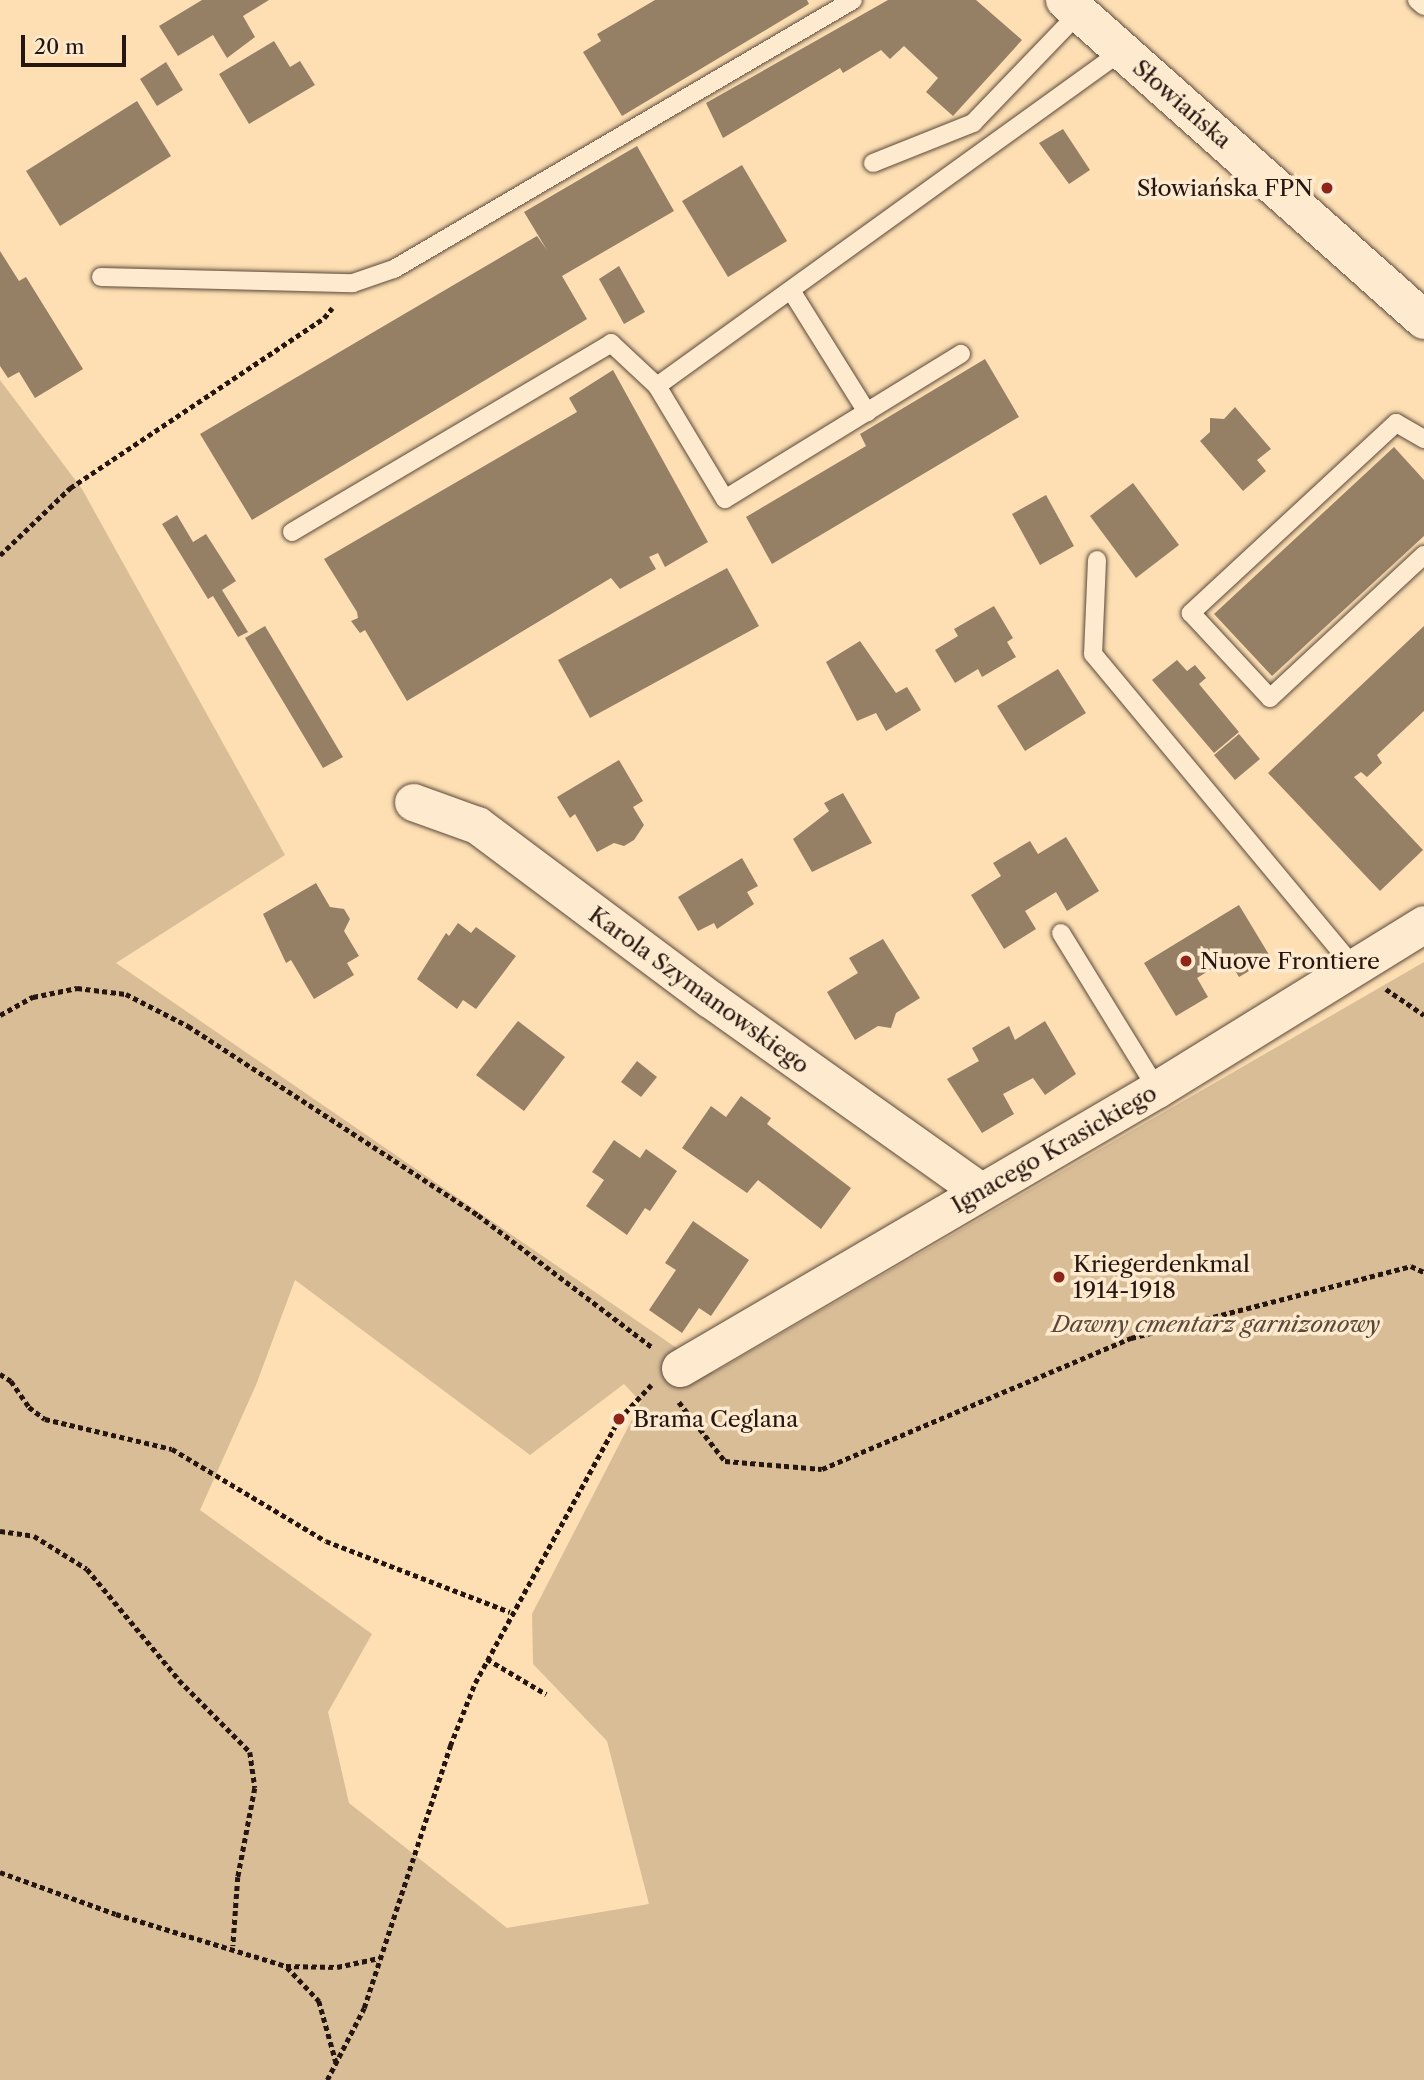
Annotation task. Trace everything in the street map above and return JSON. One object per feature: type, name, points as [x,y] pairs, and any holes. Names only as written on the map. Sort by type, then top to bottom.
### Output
[{"type":"street","name":"Słowiańska","points":[[1072,6],[1424,320]]},
{"type":"street","name":"Karola Szymanowskiego","points":[[413,802],[477,825],[710,999],[979,1190]]},
{"type":"street","name":"Ignacego Krasickiego","points":[[670,1373],[979,1190],[1157,1089],[1424,924]]},
{"type":"lane","points":[[101,277],[353,283],[394,269],[853,0]]},
{"type":"lane","points":[[1417,0],[1424,6]]},
{"type":"lane","points":[[873,163],[973,122],[1072,6]]},
{"type":"lane","points":[[657,386],[792,292],[1122,51]]},
{"type":"lane","points":[[792,292],[867,412]]},
{"type":"lane","points":[[292,532],[611,343],[657,386],[725,499],[961,354]]},
{"type":"lane","points":[[1424,439],[1396,423],[1191,613],[1270,698],[1424,555]]},
{"type":"lane","points":[[1097,560],[1093,654],[1354,967]]},
{"type":"lane","points":[[1061,933],[1157,1089]]},
{"type":"path","points":[[0,555],[70,488],[324,318],[353,283]]},
{"type":"path","points":[[0,1015],[33,998],[77,988],[127,994],[188,1026],[478,1214],[670,1373],[725,1461],[821,1469],[1131,1338],[1411,1266],[1424,1272]]},
{"type":"path","points":[[327,2080],[364,2008],[450,1746],[487,1659],[510,1612],[619,1419],[670,1373]]},
{"type":"path","points":[[0,1374],[12,1381],[29,1407],[45,1419],[173,1450],[260,1499],[316,1537],[510,1612]]},
{"type":"path","points":[[0,1531],[34,1536],[87,1569],[178,1680],[250,1752],[255,1788],[238,1877],[233,1946]]},
{"type":"path","points":[[487,1659],[546,1695]]},
{"type":"path","points":[[0,1872],[116,1914],[233,1946],[286,1966],[337,1968],[380,1958]]},
{"type":"path","points":[[286,1966],[319,2001],[336,2063]]},
{"type":"green space","name":"Dawny cmentarz garnizonowy","points":[[0,380],[82,489],[285,855],[116,963],[713,1373],[1424,962],[1424,2080],[0,2080]],"holes":[[[295,1280],[530,1455],[624,1384],[641,1402],[532,1614],[533,1664],[607,1741],[649,1904],[507,1928],[349,1803],[328,1712],[372,1634],[200,1510],[256,1385]]]},
{"type":"building","points":[[202,0],[269,0],[243,16],[255,37],[227,58],[213,35],[178,56],[159,26]]},
{"type":"building","points":[[655,0],[807,0],[809,4],[622,116],[583,52],[601,41],[597,34]]},
{"type":"building","points":[[888,0],[976,0],[1022,40],[953,116],[926,92],[938,78],[904,46],[890,59],[881,50],[843,73],[840,68],[723,138],[706,103]]},
{"type":"building","points":[[274,41],[290,67],[300,61],[315,85],[249,124],[219,74]]},
{"type":"building","points":[[166,62],[183,90],[157,106],[140,79]]},
{"type":"building","points":[[137,101],[171,156],[60,226],[26,171]]},
{"type":"building","points":[[1063,129],[1090,170],[1069,184],[1039,143]]},
{"type":"building","points":[[637,146],[674,211],[562,276],[587,319],[252,520],[200,434],[537,236],[547,250],[524,212]]},
{"type":"building","points":[[742,165],[787,241],[728,277],[682,201]]},
{"type":"building","points":[[0,251],[19,281],[26,277],[83,369],[35,398],[19,372],[8,378],[0,366]]},
{"type":"building","points":[[619,266],[645,312],[624,324],[599,279]]},
{"type":"building","points":[[985,359],[1019,417],[772,564],[746,517],[866,446],[860,434]]},
{"type":"building","points":[[613,370],[708,542],[665,567],[658,553],[649,557],[656,569],[620,589],[611,578],[407,701],[365,630],[360,633],[351,621],[358,618],[357,612],[324,559],[577,412],[569,398]]},
{"type":"building","points":[[1235,407],[1271,449],[1257,460],[1266,471],[1243,491],[1200,441],[1210,432],[1210,418],[1224,419]]},
{"type":"building","points":[[1394,447],[1424,480],[1424,536],[1272,676],[1214,614]]},
{"type":"building","points":[[1133,483],[1179,545],[1136,578],[1090,516]]},
{"type":"building","points":[[1046,495],[1074,546],[1040,565],[1012,514]]},
{"type":"building","points":[[177,515],[193,542],[206,534],[236,581],[222,590],[248,632],[238,637],[213,596],[208,599],[162,524]]},
{"type":"building","points":[[727,568],[759,626],[590,718],[558,660]]},
{"type":"building","points":[[994,606],[1013,638],[1007,642],[1016,657],[982,677],[978,669],[955,683],[935,650],[958,636],[954,629]]},
{"type":"building","points":[[265,626],[343,757],[323,768],[245,638]]},
{"type":"building","points":[[1424,626],[1424,711],[1377,755],[1382,763],[1367,777],[1361,772],[1354,777],[1423,850],[1380,891],[1268,773]]},
{"type":"building","points":[[860,641],[896,693],[907,687],[921,710],[886,731],[876,713],[857,721],[826,662]]},
{"type":"building","points":[[1177,660],[1187,671],[1195,665],[1206,678],[1199,684],[1239,732],[1214,753],[1152,680]]},
{"type":"building","points":[[1058,669],[1086,713],[1025,751],[997,706]]},
{"type":"building","points":[[1239,734],[1260,759],[1235,780],[1214,755]]},
{"type":"building","points":[[619,760],[643,801],[633,807],[644,825],[634,840],[624,846],[614,843],[597,852],[575,814],[570,818],[557,797]]},
{"type":"building","points":[[843,793],[872,843],[812,872],[793,839],[829,811],[824,803]]},
{"type":"building","points":[[1066,837],[1099,891],[1067,911],[1056,892],[1025,911],[1036,929],[1004,949],[971,895],[1001,876],[993,863],[1030,841],[1038,854]]},
{"type":"building","points":[[742,858],[758,886],[747,892],[754,904],[717,929],[714,923],[698,931],[678,897]]},
{"type":"building","points":[[316,883],[330,907],[344,909],[350,919],[344,931],[359,956],[347,963],[354,975],[314,999],[291,960],[286,963],[263,914]]},
{"type":"building","name":"Nuove Frontiere","points":[[1239,905],[1271,958],[1239,977],[1228,959],[1197,978],[1208,997],[1176,1016],[1144,963]]},
{"type":"building","points":[[458,923],[471,933],[476,927],[516,956],[476,1009],[463,1000],[457,1009],[417,979],[446,933],[449,936]]},
{"type":"building","points":[[883,939],[920,998],[896,1013],[891,1028],[878,1026],[855,1040],[827,992],[858,973],[849,958]]},
{"type":"building","points":[[518,1021],[565,1057],[524,1111],[476,1075]]},
{"type":"building","points":[[1045,1021],[1076,1074],[1045,1095],[1033,1078],[1003,1094],[1014,1114],[982,1133],[947,1079],[979,1061],[972,1048],[1009,1026],[1015,1040]]},
{"type":"building","points":[[637,1061],[657,1077],[641,1097],[621,1082]]},
{"type":"building","points":[[741,1096],[771,1118],[767,1124],[851,1188],[821,1229],[758,1180],[747,1193],[682,1148],[711,1106],[726,1117]]},
{"type":"building","points":[[614,1140],[640,1158],[646,1149],[677,1171],[650,1211],[645,1208],[627,1235],[586,1206],[604,1180],[592,1172]]},
{"type":"building","points":[[693,1221],[749,1260],[711,1316],[699,1308],[682,1333],[649,1310],[676,1270],[665,1263]]},
{"type":"place","name":"Słowiańska FPN","points":[[1327,188]]},
{"type":"place","name":"Nuove Frontiere","points":[[1186,961]]},
{"type":"place","name":"Kriegerdenkmal 1914-1918","points":[[1059,1277]]},
{"type":"place","name":"Brama Ceglana","points":[[619,1419]]}]
